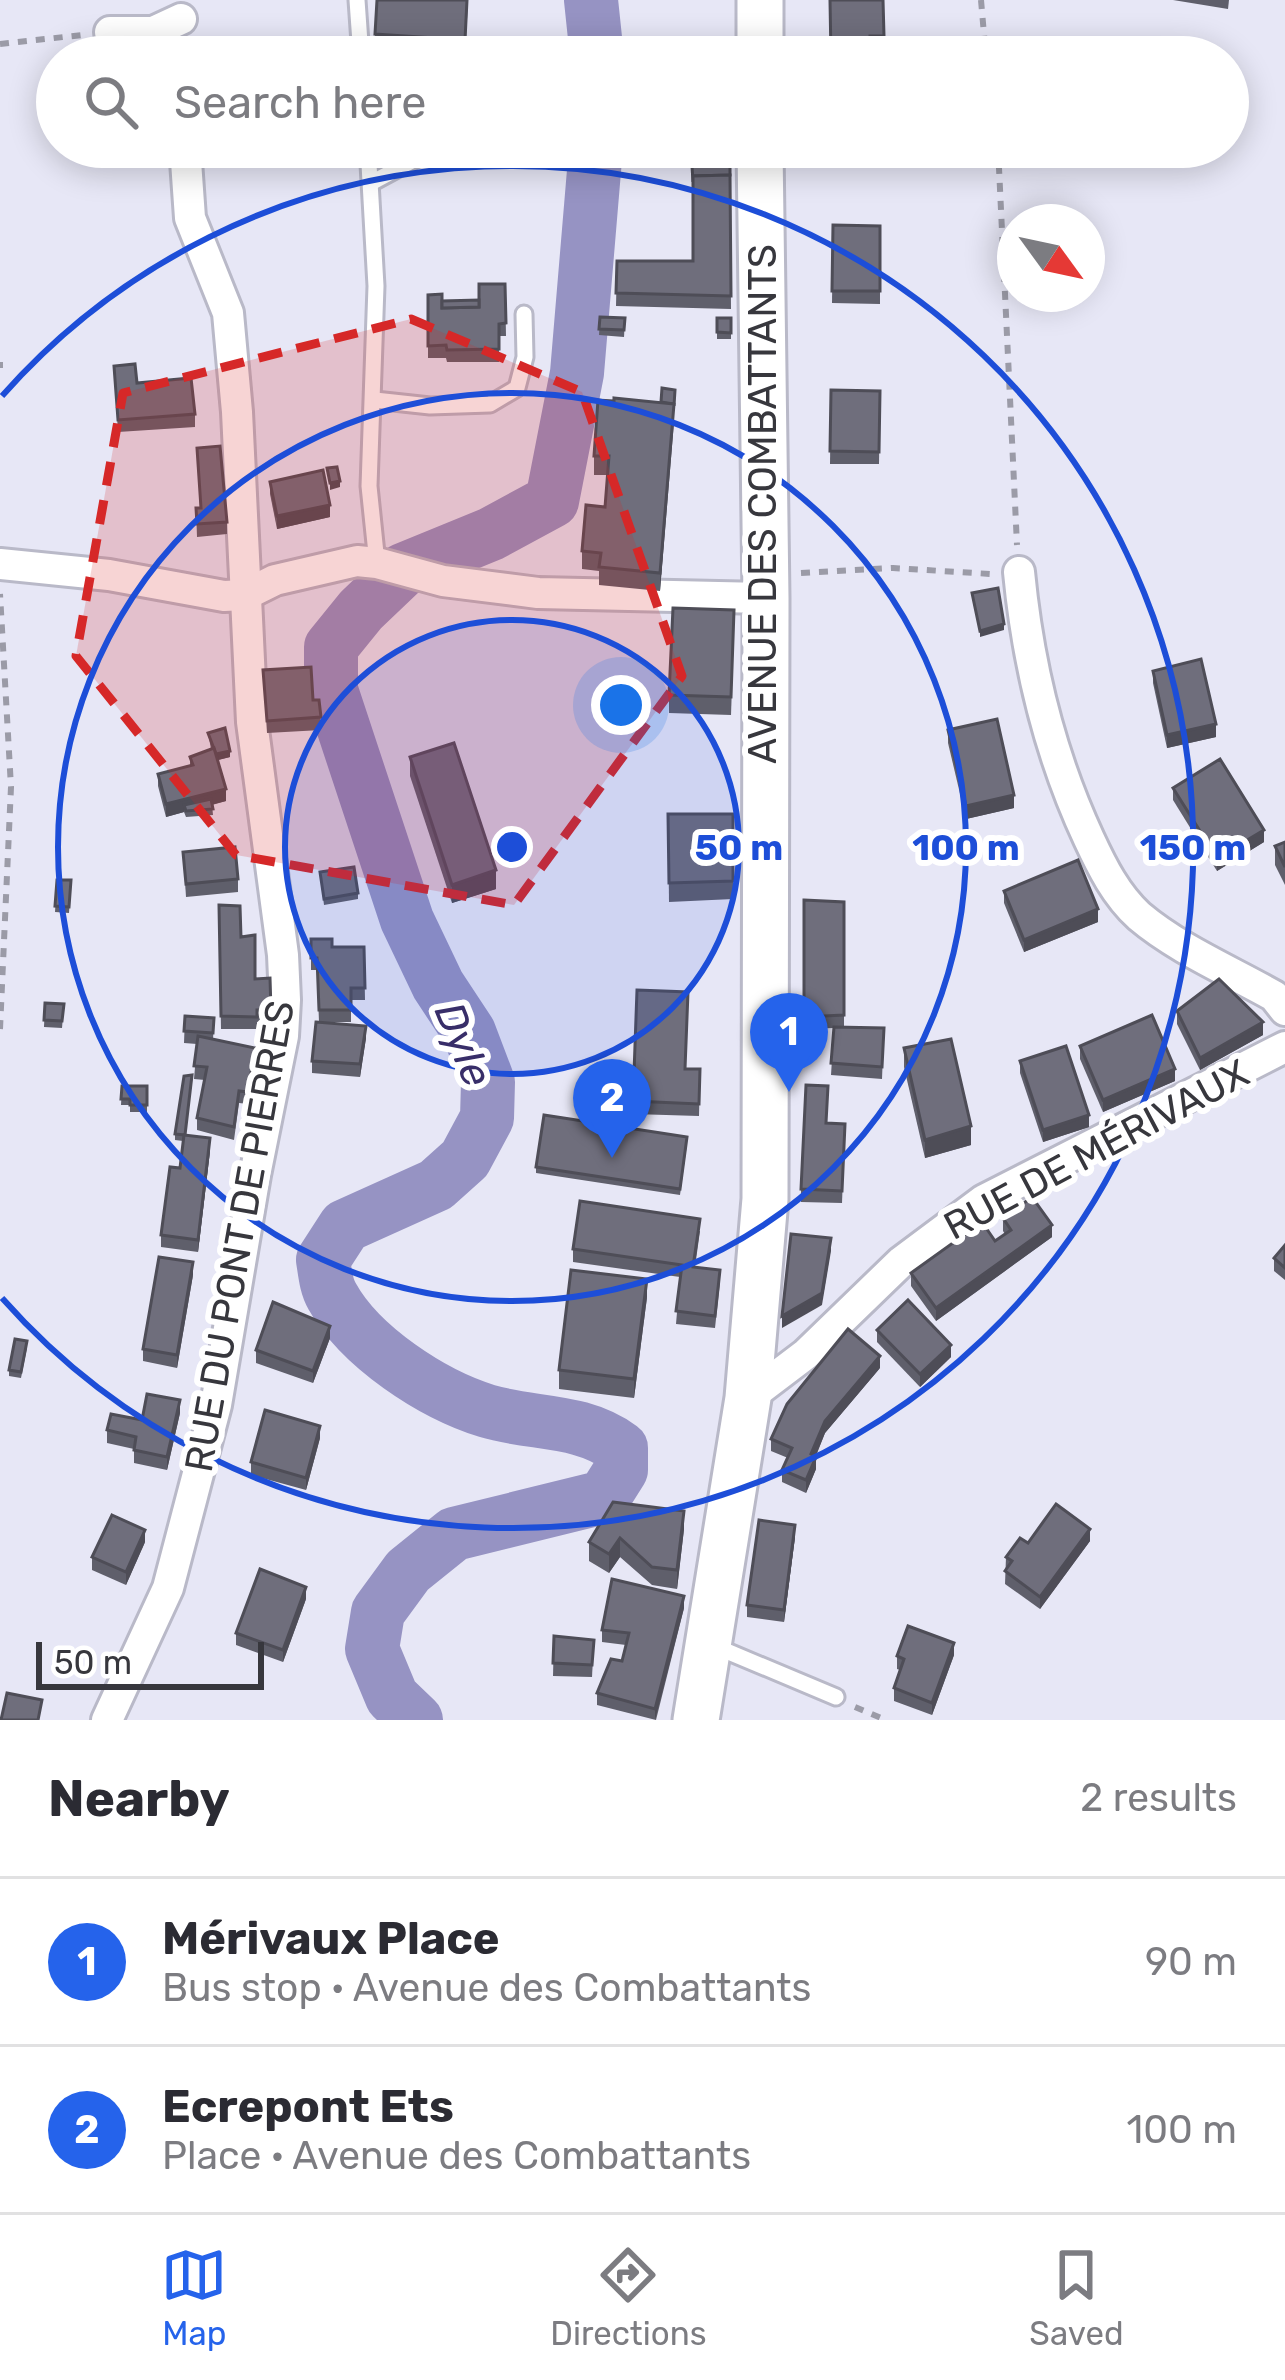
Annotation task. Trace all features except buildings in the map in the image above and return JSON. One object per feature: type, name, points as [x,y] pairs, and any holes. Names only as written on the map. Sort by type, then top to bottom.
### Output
[{"type":"main road","points":[[760,0],[760,36]]},
{"type":"main road","name":"AVENUE DES COMBATTANTS","points":[[696,1720],[748,1398],[765,1199],[766,598],[760,168]]},
{"type":"street","points":[[110,32],[163,36]]},
{"type":"street","name":"RUE DU PONT DE PIERRES","points":[[107,1720],[168,1588],[216,1405],[283,1036],[283,955],[252,722],[228,313],[190,218],[186,168]]},
{"type":"street","points":[[0,564],[110,574],[224,596],[245,595],[275,580],[367,562],[443,580],[538,593],[766,598]]},
{"type":"street","points":[[1018,572],[1024,628],[1045,728],[1063,784],[1109,881],[1137,914],[1170,938],[1274,996],[1285,1010]]},
{"type":"street","name":"RUE DE MÉRIVAUX","points":[[748,1398],[806,1354],[901,1262],[984,1200],[1285,1047]]},
{"type":"lane","points":[[357,0],[360,36]]},
{"type":"lane","points":[[367,562],[376,286],[370,168]]},
{"type":"lane","points":[[371,183],[399,168]]},
{"type":"lane","points":[[375,400],[430,406],[490,404],[517,388],[524,357],[524,314]]},
{"type":"lane","points":[[709,1643],[836,1696]]},
{"type":"path","points":[[981,0],[984,36]]},
{"type":"path","points":[[76,36],[110,32]]},
{"type":"path","points":[[0,44],[36,41]]},
{"type":"path","points":[[808,573],[893,568],[1018,572],[999,168]]},
{"type":"path","points":[[0,590],[11,787],[0,1029]]},
{"type":"path","points":[[836,1696],[886,1720]]},
{"type":"highlighted area","points":[[411,319],[582,392],[682,676],[514,905],[236,855],[76,656],[123,393]]},
{"type":"waterway","name":"Dyle","points":[[591,0],[595,36]]},
{"type":"waterway","name":"Dyle","points":[[416,1720],[392,1697],[372,1649],[378,1612],[408,1571],[454,1534],[604,1497],[621,1470],[621,1448],[573,1427],[487,1411],[421,1381],[360,1333],[328,1288],[323,1260],[345,1226],[436,1185],[465,1159],[487,1118],[488,1082],[469,1032],[438,985],[407,920],[331,690],[331,647],[403,570],[491,534],[552,501],[577,373],[594,168]]},
{"type":"place","name":"Mérivaux Place","points":[[789,1092]]},
{"type":"place","name":"Ecrepont Ets","points":[[612,1158]]}]
